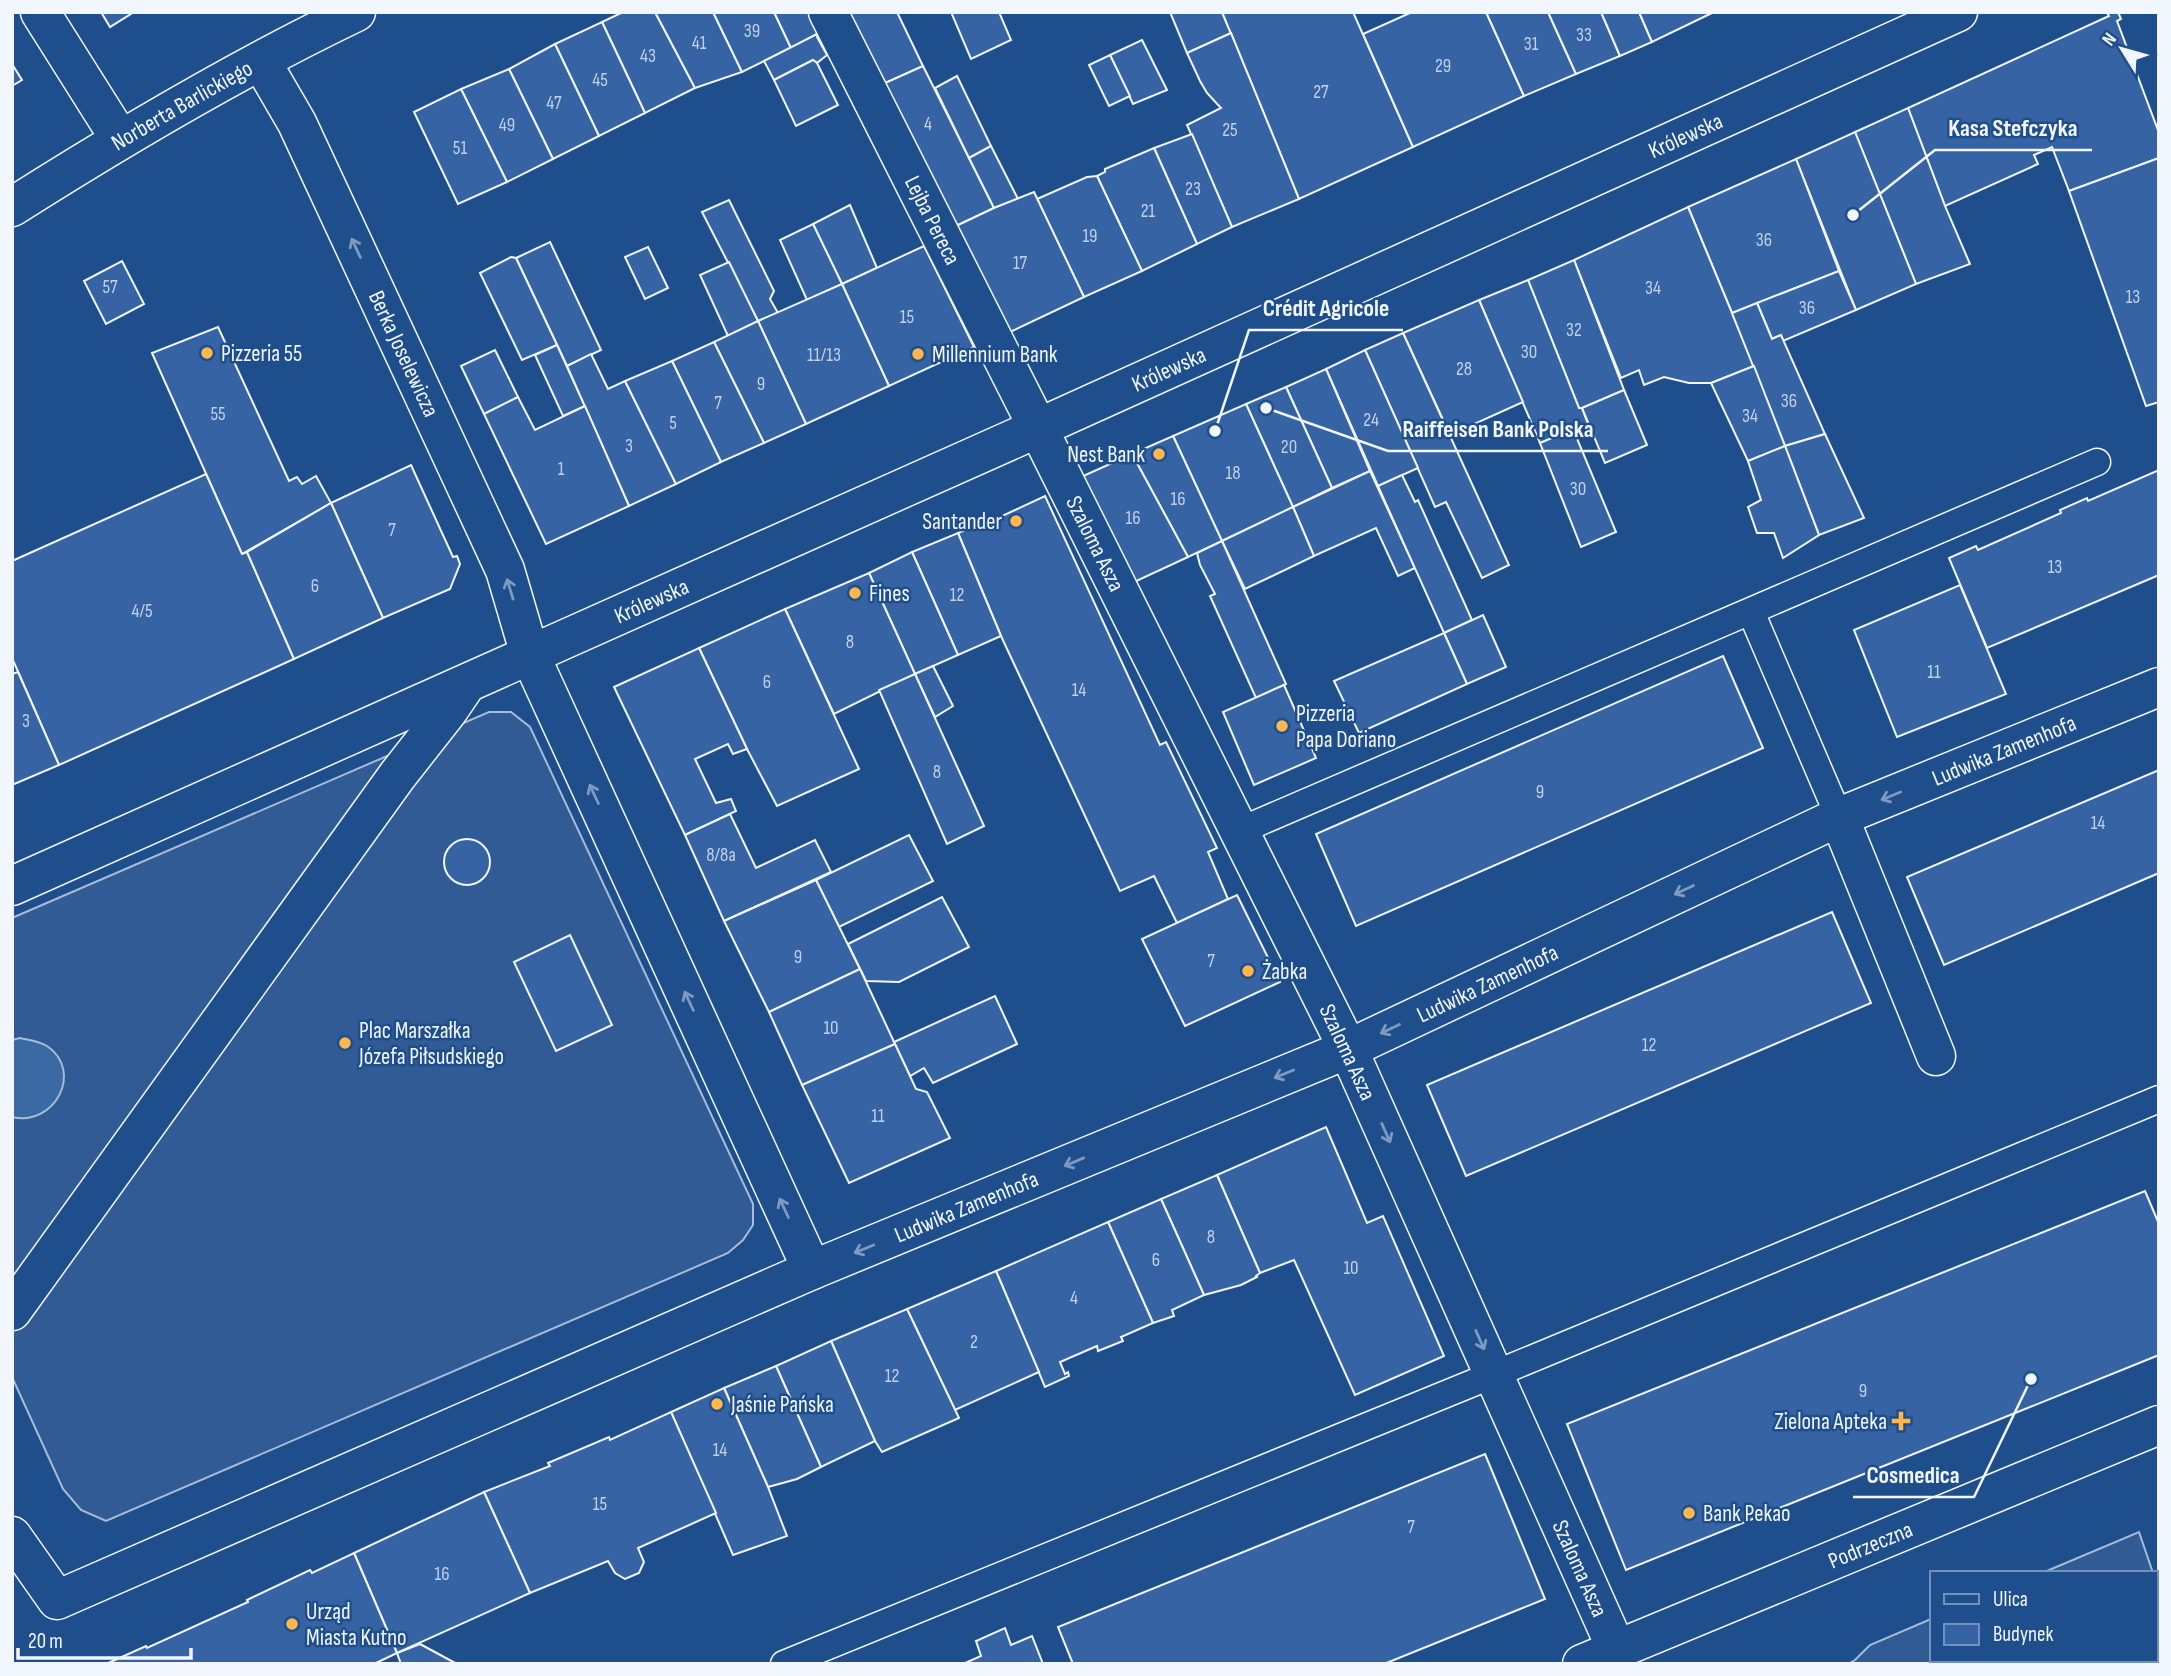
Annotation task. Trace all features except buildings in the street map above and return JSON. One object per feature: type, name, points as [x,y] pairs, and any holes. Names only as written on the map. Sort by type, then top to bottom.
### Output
[{"type":"street","points":[[40,12],[120,139]]},
{"type":"street","name":"Norberta Barlickiego","points":[[12,207],[120,139],[356,12]]},
{"type":"street","name":"Lejba Pereca","points":[[828,12],[1038,428]]},
{"type":"street","name":"Królewska","points":[[530,655],[1958,12]]},
{"type":"street","name":"Berka Joselewicza","points":[[261,61],[297,123],[505,570],[530,655]]},
{"type":"street","name":"Szaloma Asza","points":[[1038,428],[1348,1049],[1616,1648]]},
{"type":"street","points":[[12,886],[530,655],[812,1270],[57,1600],[12,1536]]},
{"type":"street","points":[[12,1311],[466,684]]},
{"type":"street","name":"Ludwika Zamenhofa","points":[[812,1270],[1348,1049],[1839,817],[2159,687]]},
{"type":"street","points":[[1839,817],[1936,1056]]},
{"type":"street","name":"Podrzeczna","points":[[1582,1664],[2159,1426]]},
{"type":"lane","points":[[1239,831],[2097,462]]},
{"type":"lane","points":[[1751,612],[1839,817]]},
{"type":"lane","points":[[784,1664],[2159,1099]]},
{"type":"shaded area","name":"Plac Marszałka Józefa Piłsudskiego","points":[[489,712],[511,712],[530,727],[753,1204],[753,1225],[743,1240],[728,1253],[106,1521],[81,1510],[63,1489],[12,1377],[12,918]]},
{"type":"shaded area","points":[[20,1038],[47,1046],[58,1057],[63,1069],[64,1082],[52,1106],[41,1114],[27,1118],[12,1117],[12,1040]]},
{"type":"shaded area","points":[[2139,1532],[2152,1571],[2047,1571]]},
{"type":"shaded area","points":[[2157,1586],[2159,1591],[2159,1664],[1848,1664],[1870,1645],[1930,1619],[1930,1662],[2157,1662]]},
{"type":"place","name":"Kasa Stefczyka","points":[[1853,215]]},
{"type":"place","name":"Pizzeria 55","points":[[207,353]]},
{"type":"place","name":"Millennium Bank","points":[[918,354]]},
{"type":"place","name":"Raiffeisen Bank Polska","points":[[1266,408]]},
{"type":"place","name":"Crédit Agricole","points":[[1215,431]]},
{"type":"place","name":"Nest Bank","points":[[1159,454]]},
{"type":"place","name":"Santander","points":[[1016,521]]},
{"type":"place","name":"Fines","points":[[855,593]]},
{"type":"place","name":"Pizzeria Papa Doriano","points":[[1282,726]]},
{"type":"place","name":"Żabka","points":[[1248,971]]},
{"type":"place","name":"Plac Marszałka Józefa Piłsudskiego","points":[[345,1043]]},
{"type":"place","name":"Cosmedica","points":[[2031,1379]]},
{"type":"place","name":"Jaśnie Pańska","points":[[717,1404]]},
{"type":"place","name":"Zielona Apteka","points":[[1901,1421]]},
{"type":"place","name":"Bank Pekao","points":[[1689,1513]]},
{"type":"place","name":"Urząd Miasta Kutno","points":[[292,1624]]}]
